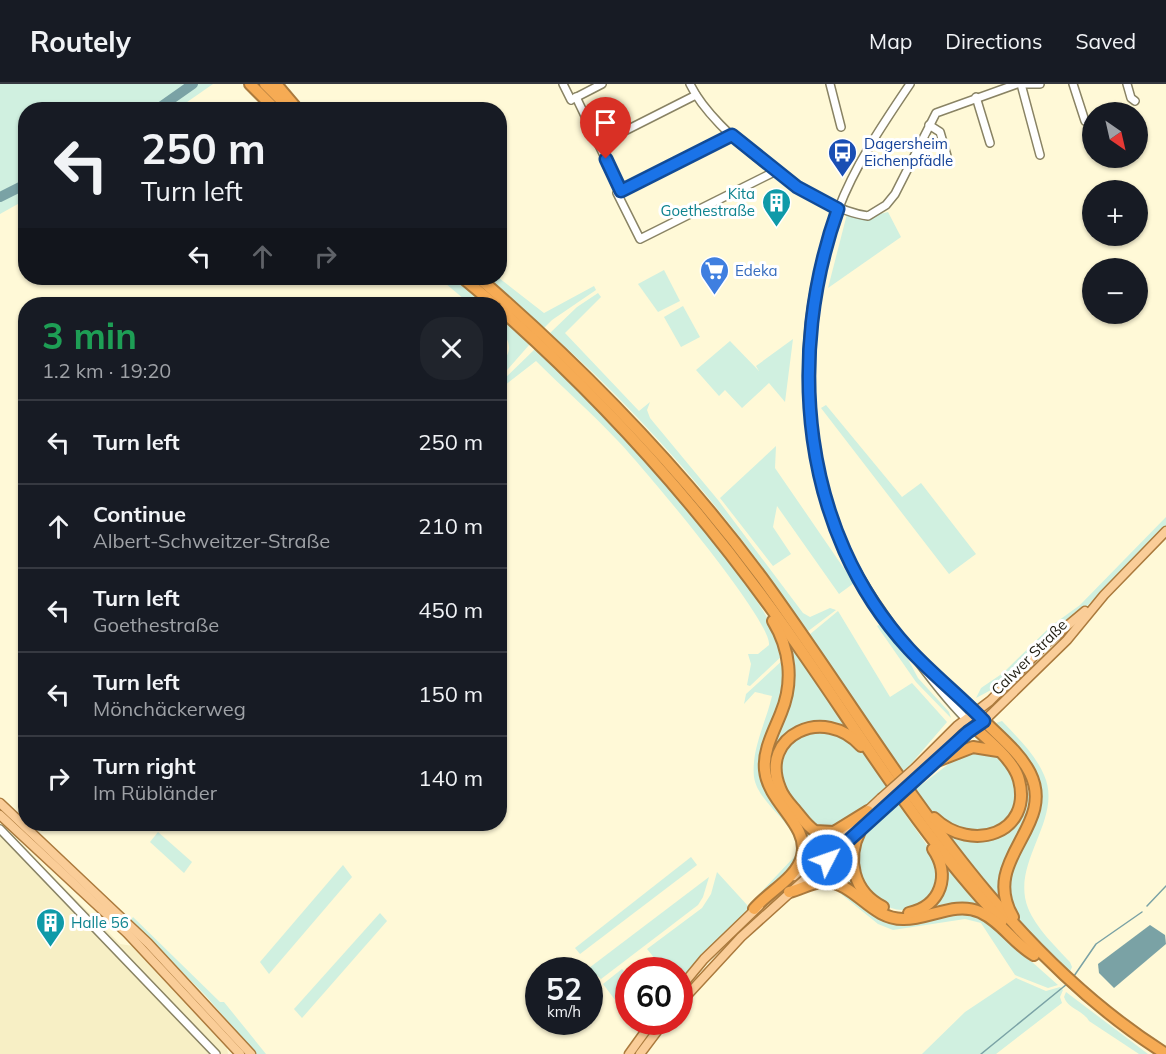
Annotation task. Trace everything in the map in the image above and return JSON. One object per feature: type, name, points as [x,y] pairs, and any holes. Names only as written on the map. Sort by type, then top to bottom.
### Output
[{"type":"highway","points":[[250,84],[268,102]]},
{"type":"highway","points":[[265,84],[283,102]]},
{"type":"highway","points":[[276,84],[291,102]]},
{"type":"highway","points":[[471,285],[486,297]]},
{"type":"highway","points":[[487,285],[500,297]]},
{"type":"highway","points":[[507,303],[600,388],[696,494],[772,592],[941,836],[1058,974]]},
{"type":"highway","points":[[507,315],[581,384],[638,443],[699,513],[759,591],[920,823],[976,892],[1034,955]]},
{"type":"highway","points":[[754,909],[797,868],[803,853],[799,832],[773,796],[766,778],[767,748],[785,701],[788,666],[781,635],[759,591]]},
{"type":"highway","points":[[984,721],[1024,763],[1035,792],[1035,804],[1028,826],[1011,855],[1003,881],[1008,908],[1026,932],[1026,936]]},
{"type":"highway","points":[[892,767],[901,771],[942,826],[960,835],[978,838],[1000,830],[1012,820],[1019,805],[1019,780],[999,751],[970,723]]},
{"type":"highway","points":[[868,811],[834,832],[815,831],[780,788],[777,762],[784,745],[797,732],[821,726],[846,733],[879,763]]},
{"type":"highway","points":[[937,761],[973,747],[999,751]]},
{"type":"highway","points":[[860,831],[851,855],[853,869],[860,886],[880,906],[898,913],[910,912],[921,910],[932,901],[939,892],[944,876],[939,857],[922,833],[920,823]]},
{"type":"highway","points":[[789,892],[813,883],[834,882],[873,910],[896,919],[912,919],[954,909],[972,909],[993,919],[1112,1023],[1158,1054]]},
{"type":"highway","points":[[1077,991],[1166,1054]]},
{"type":"main road","name":"Calwer Straße","points":[[693,989],[741,938],[789,892],[860,831],[916,767],[970,723],[984,721],[1067,640],[1104,595],[1166,531]]},
{"type":"main road","name":"Calwer Straße","points":[[693,974],[754,909],[868,811],[921,776],[970,723],[975,711],[990,701],[1058,633],[1104,595]]},
{"type":"main road","points":[[975,711],[984,721]]},
{"type":"main road","points":[[0,803],[18,820]]},
{"type":"main road","points":[[0,815],[133,940],[240,1054]]},
{"type":"main road","points":[[30,831],[148,943],[251,1054]]},
{"type":"main road","points":[[629,1054],[643,1035]]},
{"type":"main road","points":[[640,1054],[654,1035]]},
{"type":"street","points":[[563,84],[599,144],[640,239],[776,171]]},
{"type":"street","points":[[574,99],[602,84]]},
{"type":"street","points":[[690,84],[696,95],[732,135],[797,187],[838,209],[868,216],[886,205],[895,194],[936,113],[976,97],[1021,84],[1040,84]]},
{"type":"street","points":[[830,84],[842,127]]},
{"type":"street","points":[[910,84],[870,145],[838,209],[816,285],[808,339],[807,395],[814,450],[827,502],[842,541],[863,583],[923,672],[970,723]]},
{"type":"street","points":[[1021,84],[1040,155]]},
{"type":"street","points":[[1073,84],[1082,112]]},
{"type":"street","points":[[1127,84],[1131,98],[1135,101]]},
{"type":"street","points":[[599,144],[696,95]]},
{"type":"street","points":[[976,97],[990,143]]},
{"type":"street","points":[[929,125],[940,132],[947,156]]},
{"type":"street","points":[[619,192],[732,135]]},
{"type":"street","points":[[909,649],[975,711]]},
{"type":"street","points":[[0,829],[216,1054]]},
{"type":"shaded area","name":"Halle 56","points":[[0,823],[120,944],[133,946],[226,1044],[228,1054],[0,1054]]},
{"type":"green space","points":[[0,84],[213,84],[187,102],[18,102],[18,204],[0,214]]},
{"type":"green space","points":[[888,212],[901,237],[828,288],[847,214],[867,217]]},
{"type":"green space","points":[[664,270],[680,301],[658,312],[638,284]]},
{"type":"green space","points":[[507,284],[544,313],[594,286],[596,290],[544,328],[497,285]]},
{"type":"green space","points":[[447,285],[462,285],[477,297],[462,297]]},
{"type":"green space","points":[[598,293],[601,297],[565,333],[639,411],[650,402],[647,410],[650,418],[718,500],[803,613],[810,617],[830,608],[836,610],[807,632],[751,552],[689,474],[622,401],[550,333],[577,307]]},
{"type":"green space","points":[[683,306],[700,337],[681,347],[664,317]]},
{"type":"green space","points":[[507,323],[530,344],[507,370],[509,351]]},
{"type":"green space","points":[[793,339],[785,402],[769,383],[742,408],[725,390],[719,396],[696,370],[730,341],[759,371],[756,366]]},
{"type":"green space","points":[[535,349],[608,421],[699,523],[756,600],[772,626],[784,654],[750,686],[747,685],[751,664],[748,654],[758,654],[769,645],[764,630],[750,606],[704,543],[632,456],[536,361],[507,384],[507,376]]},
{"type":"green space","points":[[826,405],[902,497],[921,483],[976,554],[949,574],[821,408]]},
{"type":"green space","points":[[776,446],[775,468],[854,583],[839,594],[777,506],[773,527],[791,554],[773,566],[720,498]]},
{"type":"green space","points":[[1166,517],[1166,526],[1087,606],[1046,635],[991,690],[976,698],[981,688],[1003,673],[1051,626],[1080,605]]},
{"type":"green space","points":[[838,611],[890,697],[912,683],[947,722],[904,772],[809,635]]},
{"type":"green space","points":[[884,622],[901,646],[918,678],[949,712],[951,718],[916,682],[877,626]]},
{"type":"green space","points":[[789,644],[849,730],[823,723],[802,728],[785,738],[773,777],[817,836],[833,836],[814,853],[806,853],[769,773],[769,753],[792,655]]},
{"type":"green space","points":[[785,658],[786,680],[762,761],[800,848],[796,866],[693,969],[693,957],[653,957],[647,949],[702,908],[711,894],[717,872],[748,906],[795,856],[796,845],[793,835],[763,797],[754,777],[757,746],[772,696],[755,692],[744,704],[746,694]]},
{"type":"green space","points":[[1002,721],[1031,753],[1044,775],[1048,791],[1047,808],[1030,857],[1024,891],[1028,908],[1036,923],[1070,962],[1072,967],[1069,974],[1023,924],[1013,907],[1008,892],[1013,862],[1040,805],[1041,793],[1039,782],[1028,761],[997,726],[996,723]]},
{"type":"green space","points":[[826,728],[857,745],[887,787],[840,827],[818,829],[783,791],[779,763],[787,746],[802,733]]},
{"type":"green space","points":[[990,734],[1021,770],[1031,800],[1031,811],[1008,856],[1004,907],[943,832],[971,841],[992,838],[1024,797]]},
{"type":"green space","points":[[967,750],[999,757],[1012,772],[1017,788],[1016,803],[1008,817],[996,827],[981,833],[964,832],[945,824],[933,813],[916,789]]},
{"type":"green space","points":[[898,804],[936,858],[938,888],[921,904],[900,910],[889,907],[869,891],[858,867],[857,855],[859,843],[866,831]]},
{"type":"green space","points":[[158,832],[192,862],[184,873],[150,842]]},
{"type":"green space","points":[[847,848],[850,872],[858,888],[867,899],[892,914],[905,916],[918,914],[930,907],[943,892],[948,868],[984,910],[957,907],[916,916],[900,917],[893,916],[871,907],[837,883],[825,880],[811,881],[811,878]]},
{"type":"green space","points":[[691,857],[697,865],[580,954],[575,948]]},
{"type":"green space","points":[[343,865],[352,877],[269,974],[260,962]]},
{"type":"green space","points":[[709,877],[698,905],[630,957],[615,957],[615,968],[603,977],[603,957]]},
{"type":"green space","points":[[838,888],[881,918],[956,912],[980,916],[1058,985],[1048,988],[1015,975],[981,923],[965,919],[893,930],[878,924],[836,890]]},
{"type":"green space","points":[[380,913],[387,921],[302,1018],[294,1009]]},
{"type":"green space","points":[[133,917],[220,1002],[224,1002],[266,1054],[256,1054],[206,996],[131,920]]},
{"type":"green space","points":[[615,975],[615,1000],[603,984]]},
{"type":"green space","points":[[1016,978],[1046,991],[1060,987],[1063,990],[1060,997],[1062,1003],[996,1054],[922,1054],[965,1012]]},
{"type":"green space","points":[[1066,992],[1148,1054],[1139,1054],[1089,1021],[1066,1001],[1064,997]]},
{"type":"water","points":[[1150,925],[1165,935],[1166,944],[1114,988],[1099,973],[1098,964]]},
{"type":"waterway","points":[[167,102],[193,84]]},
{"type":"waterway","points":[[0,197],[18,188]]},
{"type":"waterway","points":[[1147,906],[1166,886]]},
{"type":"waterway","points":[[1074,976],[1096,944],[1142,912]]},
{"type":"waterway","points":[[981,1054],[1067,984]]},
{"type":"place","name":"Dagersheim Eichenpfädle","points":[[843,178]]},
{"type":"place","name":"Kita Goethestraße","points":[[776,228]]},
{"type":"place","name":"Edeka","points":[[714,296]]},
{"type":"place","name":"Halle 56","points":[[50,948]]},
{"type":"route","points":[[606,159],[621,191],[732,135],[797,187],[838,209],[822,256],[808,339],[807,395],[819,474],[834,523],[849,557],[884,616],[909,649],[969,704],[984,721],[968,732],[827,860]]}]
